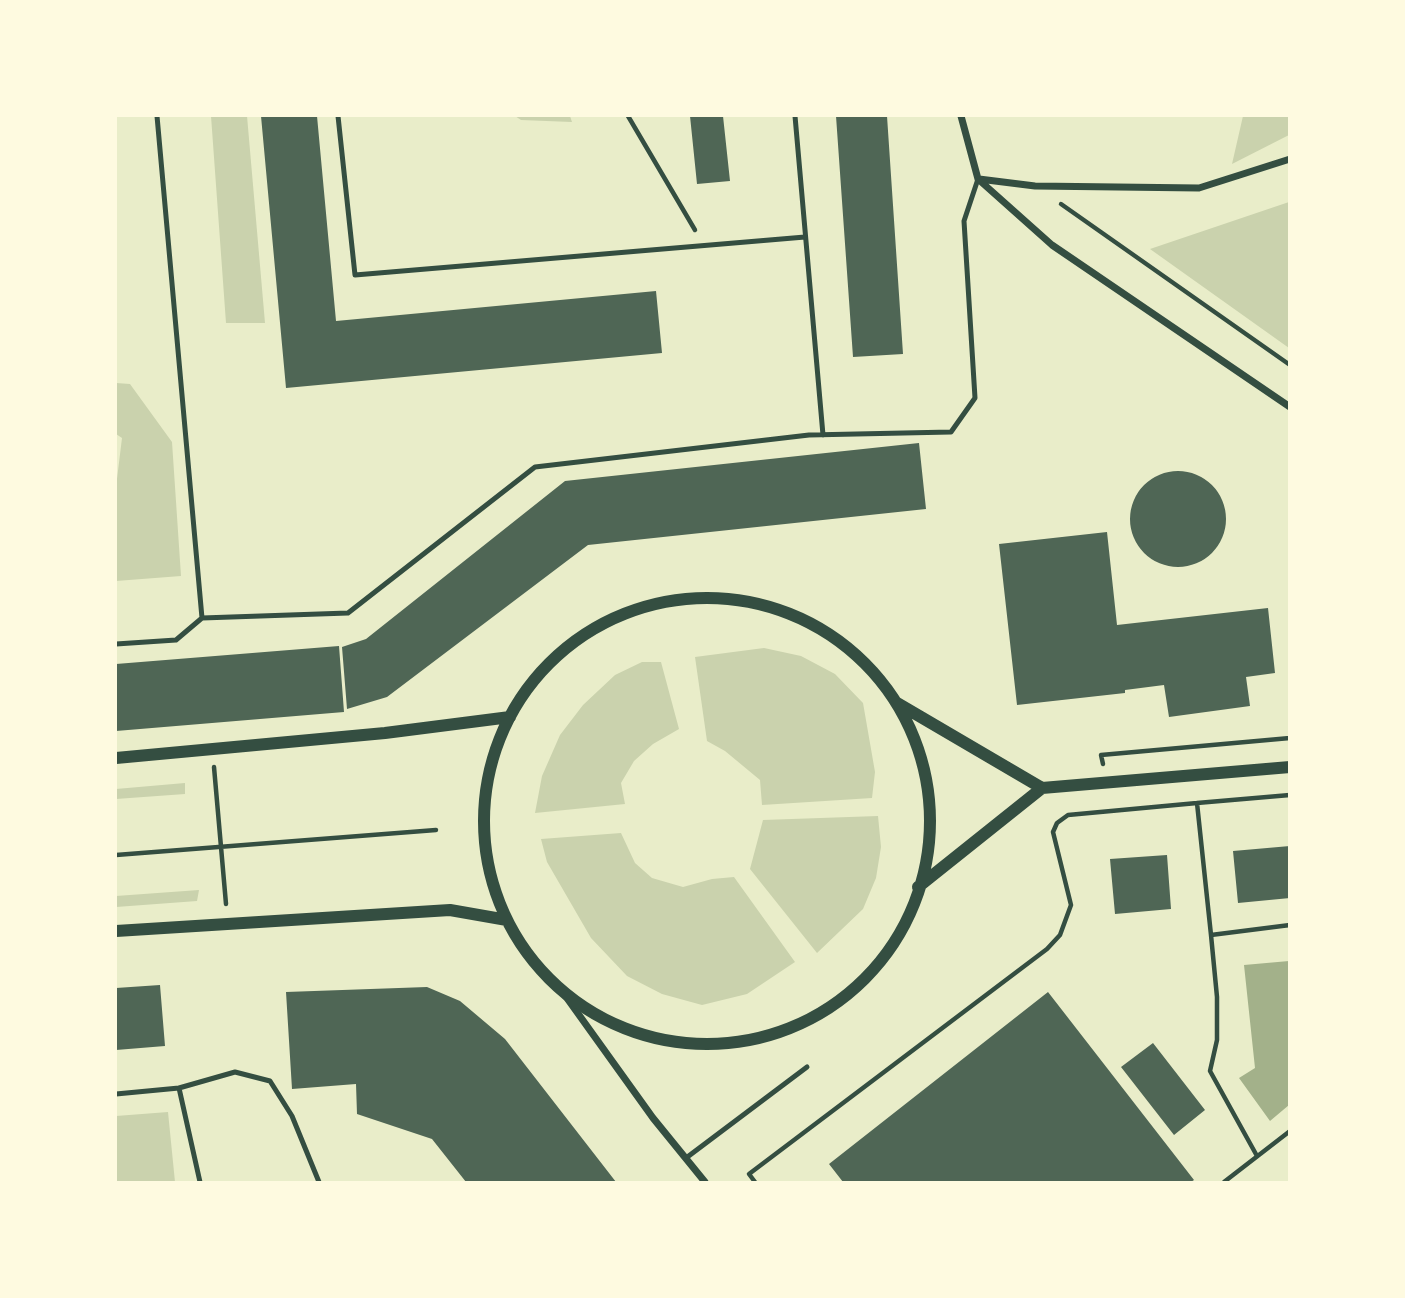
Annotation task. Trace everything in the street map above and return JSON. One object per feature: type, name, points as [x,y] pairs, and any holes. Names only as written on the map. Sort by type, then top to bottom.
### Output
[{"type":"street","points":[[961,116],[978,179],[1052,245],[1290,407]]},
{"type":"street","points":[[978,179],[1035,186],[1199,188],[1290,159]]},
{"type":"street","points":[[564,993],[602,1018],[669,1041],[692,1045],[737,1042],[783,1031],[845,997],[862,982],[892,946],[914,906],[929,835],[925,768],[897,703],[850,649],[812,624],[745,601],[699,598],[676,600],[630,611],[589,632],[552,660],[521,696],[499,737],[492,759],[484,818],[489,874],[506,920],[530,958],[564,993],[653,1118],[705,1182]]},
{"type":"street","points":[[897,703],[1042,788]]},
{"type":"street","points":[[116,758],[385,733],[510,717]]},
{"type":"street","points":[[918,887],[1042,788],[1290,767]]},
{"type":"street","points":[[116,932],[450,909],[506,920]]},
{"type":"lane","points":[[157,116],[202,618]]},
{"type":"lane","points":[[338,116],[355,275],[805,237]]},
{"type":"lane","points":[[795,116],[823,435]]},
{"type":"lane","points":[[116,644],[176,640],[202,618],[348,613],[535,467],[823,435],[951,432],[975,398],[964,221],[978,179]]},
{"type":"lane","points":[[686,1158],[807,1067]]},
{"type":"lane","points":[[116,1094],[179,1088],[235,1072],[270,1081],[292,1116],[319,1182]]},
{"type":"lane","points":[[179,1088],[201,1182]]},
{"type":"path","points":[[628,116],[704,245]]},
{"type":"path","points":[[1035,186],[1290,365]]},
{"type":"path","points":[[212,749],[227,923]]},
{"type":"path","points":[[755,1182],[749,1174],[1047,949],[1059,935],[1072,905],[1053,832],[1057,822],[1068,816],[1290,796]]},
{"type":"path","points":[[1197,803],[1217,997],[1217,1040],[1210,1071],[1257,1156]]},
{"type":"path","points":[[116,855],[436,830]]},
{"type":"path","points":[[1211,935],[1290,925]]},
{"type":"path","points":[[1224,1182],[1290,1131]]},
{"type":"shaded area","points":[[211,116],[247,116],[265,323],[226,323]]},
{"type":"shaded area","points":[[515,116],[570,116],[572,122],[521,120]]},
{"type":"shaded area","points":[[1243,116],[1289,116],[1289,135],[1232,164]]},
{"type":"shaded area","points":[[1289,202],[1289,348],[1150,249]]},
{"type":"shaded area","points":[[116,383],[130,384],[172,442],[181,576],[116,581],[116,487],[122,438],[116,434]]},
{"type":"shaded area","points":[[764,648],[801,656],[835,674],[863,703],[875,772],[872,798],[762,805],[760,780],[725,751],[707,741],[695,657]]},
{"type":"shaded area","points":[[642,662],[661,662],[679,729],[653,744],[634,761],[621,783],[625,804],[535,813],[542,776],[560,735],[583,705],[615,675]]},
{"type":"shaded area","points":[[185,783],[185,794],[116,799],[116,789]]},
{"type":"shaded area","points":[[878,816],[881,847],[876,878],[863,909],[817,953],[750,869],[763,820]]},
{"type":"shaded area","points":[[621,833],[635,863],[652,878],[683,887],[712,879],[734,877],[795,962],[747,994],[702,1005],[662,994],[627,976],[591,938],[547,862],[541,839]]},
{"type":"shaded area","points":[[199,890],[197,901],[116,907],[116,896]]},
{"type":"shaded area","points":[[1289,961],[1289,1105],[1270,1121],[1239,1078],[1255,1068],[1244,965]]},
{"type":"shaded area","points":[[168,1112],[175,1182],[116,1182],[116,1116]]},
{"type":"building","points":[[261,116],[317,116],[336,321],[656,291],[662,353],[286,388]]},
{"type":"building","points":[[690,116],[723,116],[730,181],[697,184]]},
{"type":"building","points":[[836,116],[887,116],[903,354],[853,357]]},
{"type":"building","points":[[919,443],[926,509],[588,545],[387,697],[347,709],[342,647],[366,639],[565,481]]},
{"type":"building","points":[[1169,471],[1187,471],[1205,479],[1218,492],[1226,510],[1223,538],[1205,559],[1187,567],[1169,567],[1151,559],[1138,546],[1130,528],[1130,510],[1138,492],[1151,479]]},
{"type":"building","points":[[1107,532],[1117,625],[1268,608],[1275,673],[1246,677],[1250,706],[1169,717],[1164,685],[1125,690],[1125,693],[1017,705],[999,544]]},
{"type":"building","points":[[339,646],[344,712],[116,731],[116,664]]},
{"type":"building","points":[[1290,846],[1290,898],[1238,903],[1233,851]]},
{"type":"building","points":[[1167,855],[1171,909],[1115,914],[1110,859]]},
{"type":"building","points":[[160,985],[165,1046],[116,1050],[116,988]]},
{"type":"building","points":[[427,987],[460,1001],[505,1039],[616,1182],[466,1182],[432,1139],[357,1114],[356,1084],[292,1089],[286,992]]},
{"type":"building","points":[[1048,992],[1194,1180],[843,1182],[829,1164]]},
{"type":"building","points":[[1153,1043],[1205,1110],[1174,1135],[1121,1067]]}]
